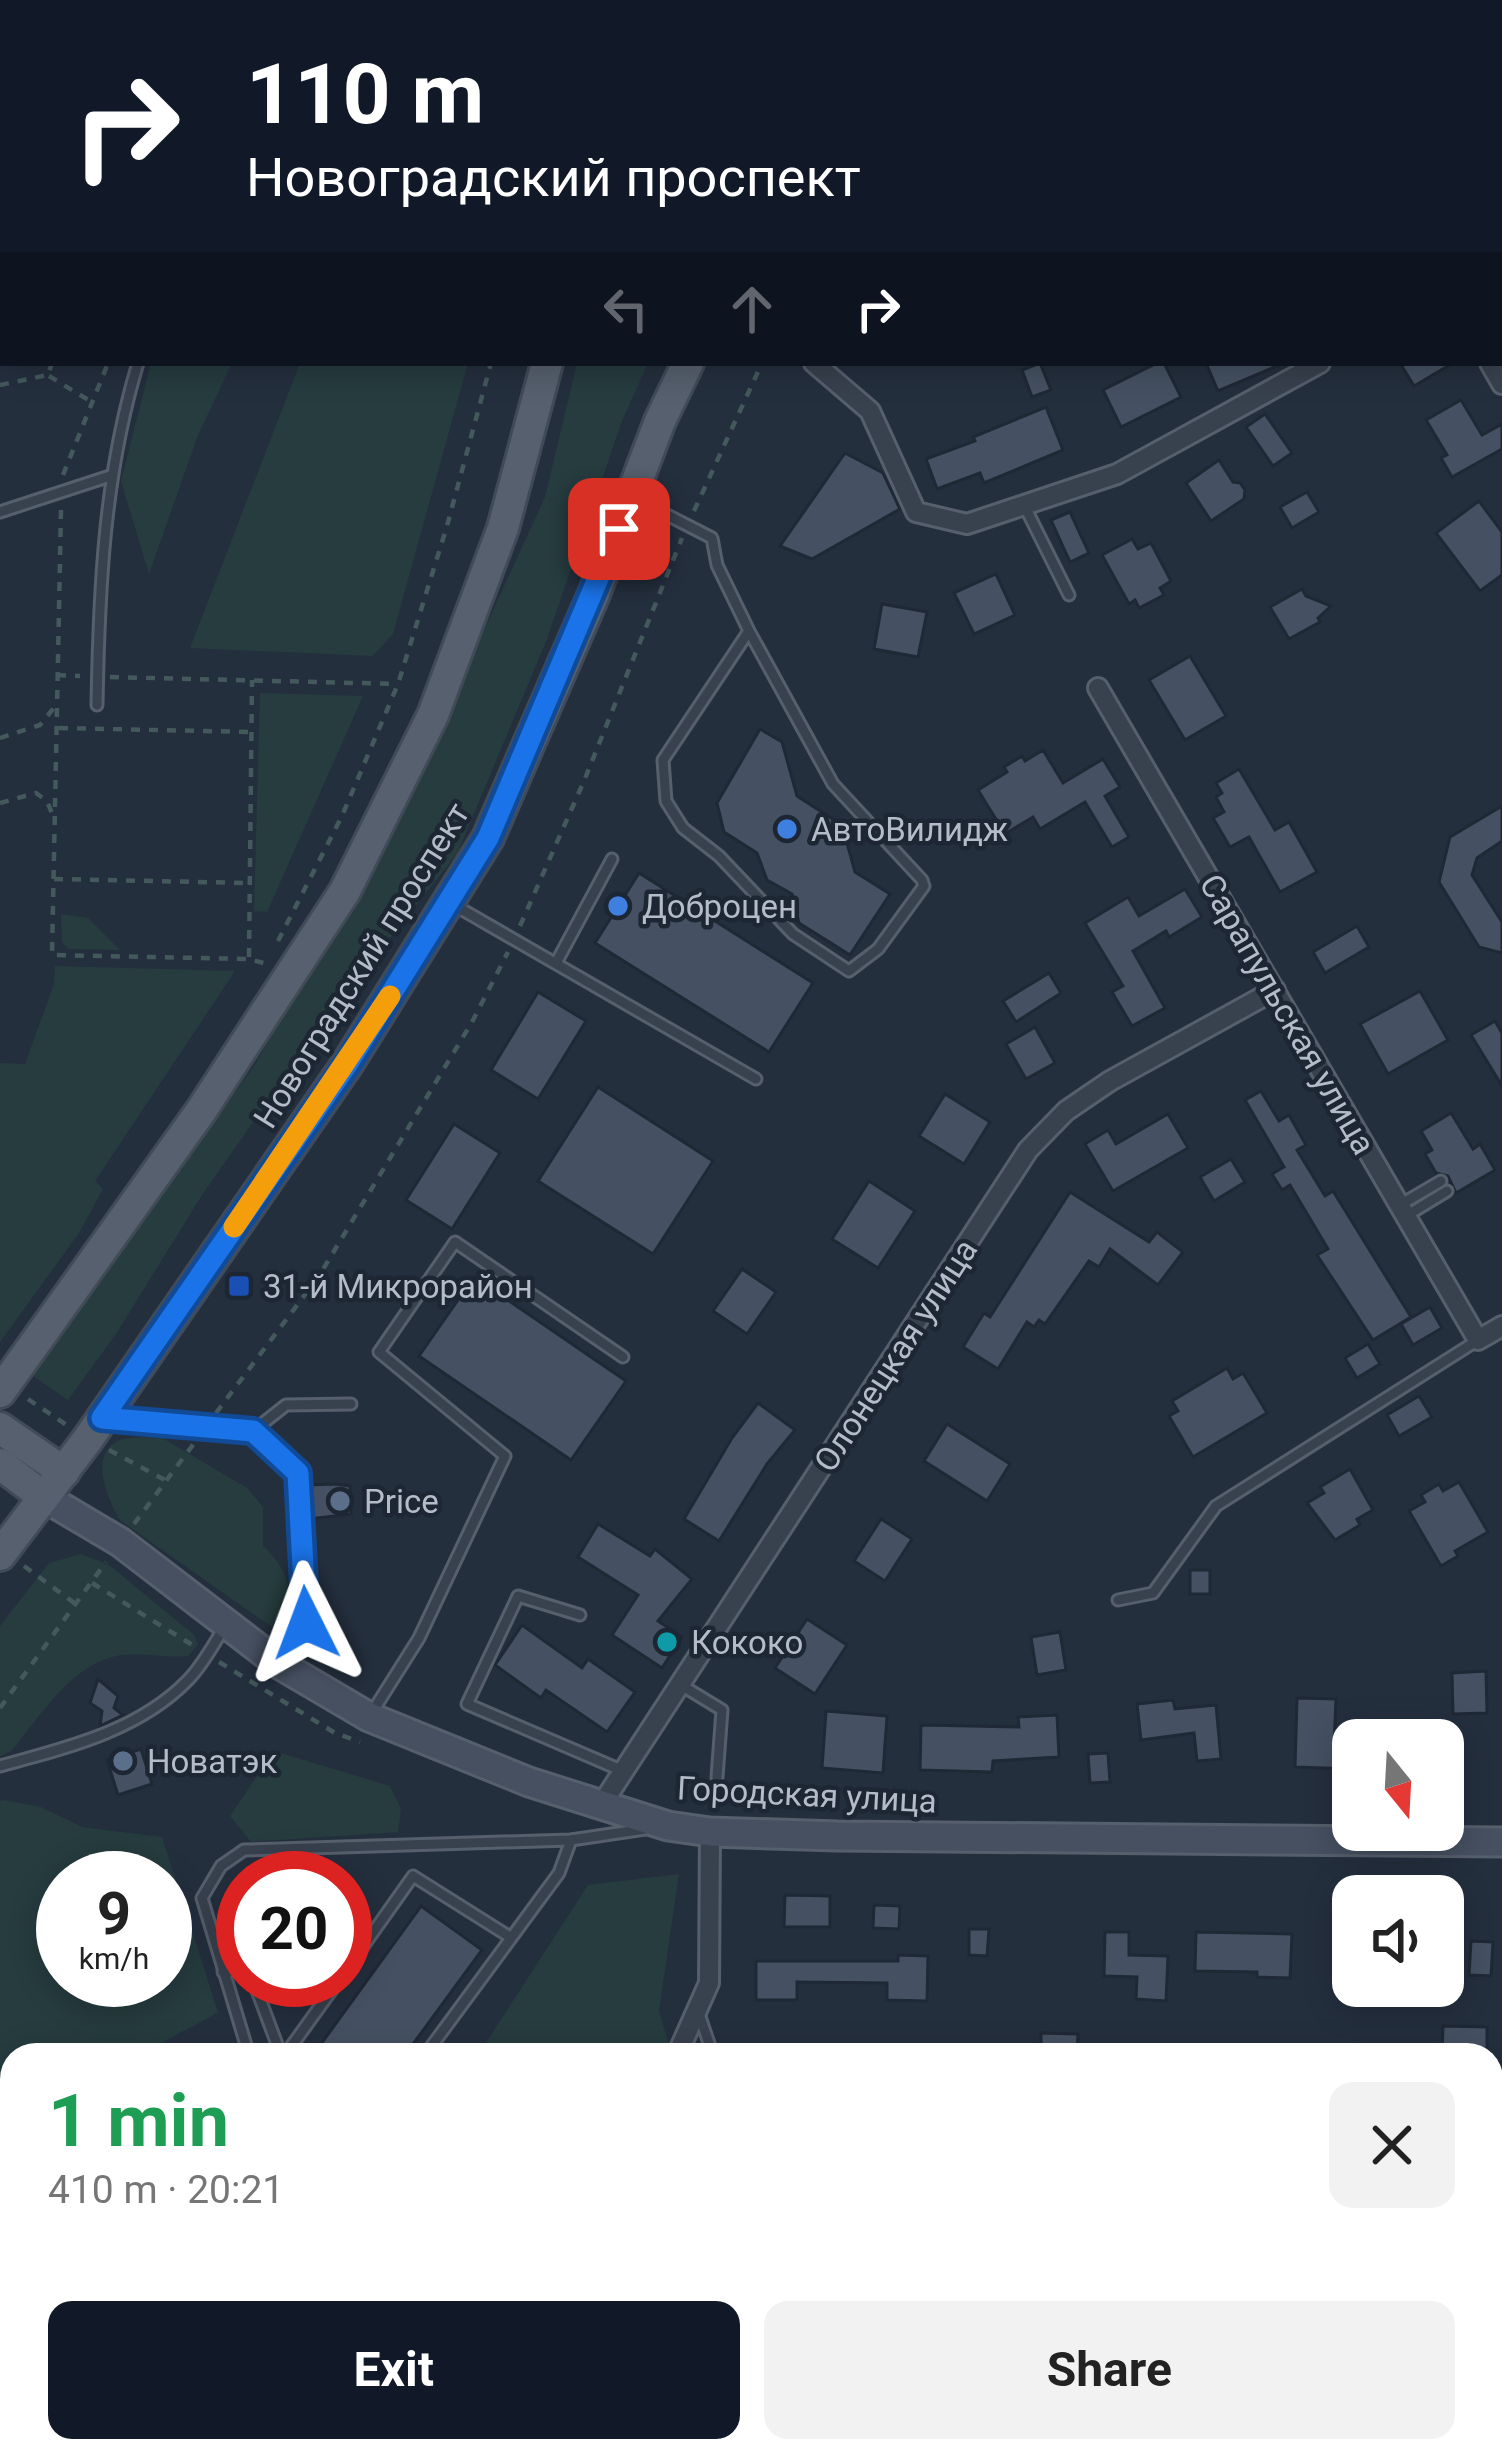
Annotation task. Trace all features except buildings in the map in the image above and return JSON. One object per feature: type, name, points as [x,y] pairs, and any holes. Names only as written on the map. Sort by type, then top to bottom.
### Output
[{"type":"main road","name":"Новоградский проспект","points":[[0,1393],[201,1112],[345,891],[433,715],[503,527],[546,366]]},
{"type":"main road","name":"Новоградский проспект","points":[[2,1553],[102,1418],[348,1063],[488,838],[687,366]]},
{"type":"main road","points":[[0,1428],[54,1485]]},
{"type":"main road","name":"Городская улица","points":[[0,1464],[54,1485]]},
{"type":"street","points":[[817,366],[871,412],[916,512],[967,524],[1117,474],[1315,366]]},
{"type":"street","name":"Сарапульская улица","points":[[1098,688],[1478,1340]]},
{"type":"street","name":"Олонецкая улица","points":[[600,1807],[1028,1150],[1066,1111],[1110,1081],[1275,990]]},
{"type":"street","points":[[1478,1340],[1502,1326]]},
{"type":"street","name":"Городская улица","points":[[54,1485],[226,1625],[279,1664],[369,1718],[600,1807],[668,1826],[710,1832],[1502,1842]]},
{"type":"street","points":[[682,2043],[709,1983],[710,1832]]},
{"type":"lane","points":[[97,705],[99,589],[110,476],[137,366]]},
{"type":"lane","points":[[0,512],[110,476]]},
{"type":"lane","points":[[631,496],[712,538],[717,565],[749,631],[833,784],[922,880],[924,886],[878,949],[849,970],[793,934],[719,856],[682,828],[666,801],[663,760],[749,631]]},
{"type":"lane","points":[[1024,505],[1069,595]]},
{"type":"lane","points":[[556,963],[612,859]]},
{"type":"lane","points":[[448,902],[756,1079]]},
{"type":"lane","points":[[1403,1211],[1444,1186]]},
{"type":"lane","points":[[369,1718],[419,1638],[506,1456],[379,1352],[455,1242],[623,1357]]},
{"type":"lane","points":[[1118,1600],[1153,1593],[1216,1506],[1478,1340]]},
{"type":"lane","points":[[253,1431],[286,1406],[351,1404]]},
{"type":"lane","points":[[102,1418],[253,1431],[298,1473],[306,1623],[279,1664]]},
{"type":"lane","points":[[580,1615],[518,1596],[467,1704],[623,1772]]},
{"type":"lane","points":[[0,1766],[78,1744],[132,1722],[188,1680],[226,1625]]},
{"type":"lane","points":[[681,1684],[722,1710],[717,1777]]},
{"type":"lane","points":[[243,1851],[571,1840],[668,1826]]},
{"type":"lane","points":[[434,2043],[559,1873],[571,1840]]},
{"type":"lane","points":[[216,1874],[202,1898],[216,1945]]},
{"type":"lane","points":[[372,1934],[413,1876],[510,1937]]},
{"type":"lane","points":[[235,2007],[245,2043]]},
{"type":"lane","points":[[266,2007],[279,2043]]},
{"type":"lane","points":[[292,2043],[319,2007]]},
{"type":"lane","points":[[697,2009],[708,2043]]},
{"type":"path","points":[[48,375],[51,366]]},
{"type":"path","points":[[107,366],[63,469],[52,955],[249,958],[267,964]]},
{"type":"path","points":[[278,943],[342,816],[398,684],[490,366]]},
{"type":"path","points":[[0,1708],[92,1583],[116,1539],[320,1276],[472,1022],[514,940],[688,525],[762,366]]},
{"type":"path","points":[[0,385],[48,375],[90,401]]},
{"type":"path","points":[[57,675],[398,684]]},
{"type":"path","points":[[249,958],[252,680]]},
{"type":"path","points":[[0,738],[40,724],[57,704]]},
{"type":"path","points":[[57,728],[251,732]]},
{"type":"path","points":[[0,803],[36,793],[47,801],[55,827]]},
{"type":"path","points":[[54,879],[249,884]]},
{"type":"path","points":[[2,1553],[76,1605]]},
{"type":"path","points":[[92,1583],[335,1733],[380,1750]]},
{"type":"green space","points":[[150,366],[231,366],[198,435],[149,574],[121,481]]},
{"type":"green space","points":[[299,366],[467,366],[393,634],[373,656],[190,648]]},
{"type":"green space","points":[[576,366],[647,366],[622,421],[547,639],[457,854],[326,1018],[202,1195],[116,1334],[68,1400],[30,1374],[254,1066],[396,822],[545,497]]},
{"type":"green space","points":[[260,693],[363,696],[267,912],[254,911]]},
{"type":"green space","points":[[61,914],[88,918],[120,950],[68,949],[62,942]]},
{"type":"green space","points":[[55,966],[235,971],[95,1181],[103,1189],[79,1233],[0,1342],[0,1063],[25,1064],[54,984]]},
{"type":"green space","points":[[161,1437],[247,1488],[263,1507],[263,1546],[285,1575],[290,1597],[276,1630],[121,1521],[106,1490],[104,1455],[120,1440]]},
{"type":"green space","points":[[81,1554],[109,1565],[193,1634],[198,1644],[188,1656],[122,1655],[88,1668],[59,1692],[11,1751],[0,1756],[0,1626],[49,1563]]},
{"type":"green space","points":[[274,1751],[390,1786],[401,1809],[398,1832],[251,1842],[230,1816]]},
{"type":"green space","points":[[0,1801],[41,1807],[82,1827],[162,1837],[166,1851],[36,1851],[36,2007],[192,2007],[192,1931],[218,2012],[162,2043],[0,2043]]},
{"type":"green space","points":[[679,1874],[659,2011],[668,2043],[486,2043],[588,1885]]},
{"type":"slow traffic","points":[[234,1227],[390,996]]},
{"type":"place","name":"АвтоВилидж","points":[[787,829]]},
{"type":"place","name":"Доброцен","points":[[618,906]]},
{"type":"place","name":"31-й Микрорайон","points":[[239,1286]]},
{"type":"place","name":"Price","points":[[340,1501]]},
{"type":"place","name":"Кококо","points":[[667,1642]]},
{"type":"place","name":"Новатэк","points":[[123,1761]]},
{"type":"route","points":[[306,1623],[298,1473],[253,1431],[102,1418],[348,1063],[488,838],[619,529]]}]
